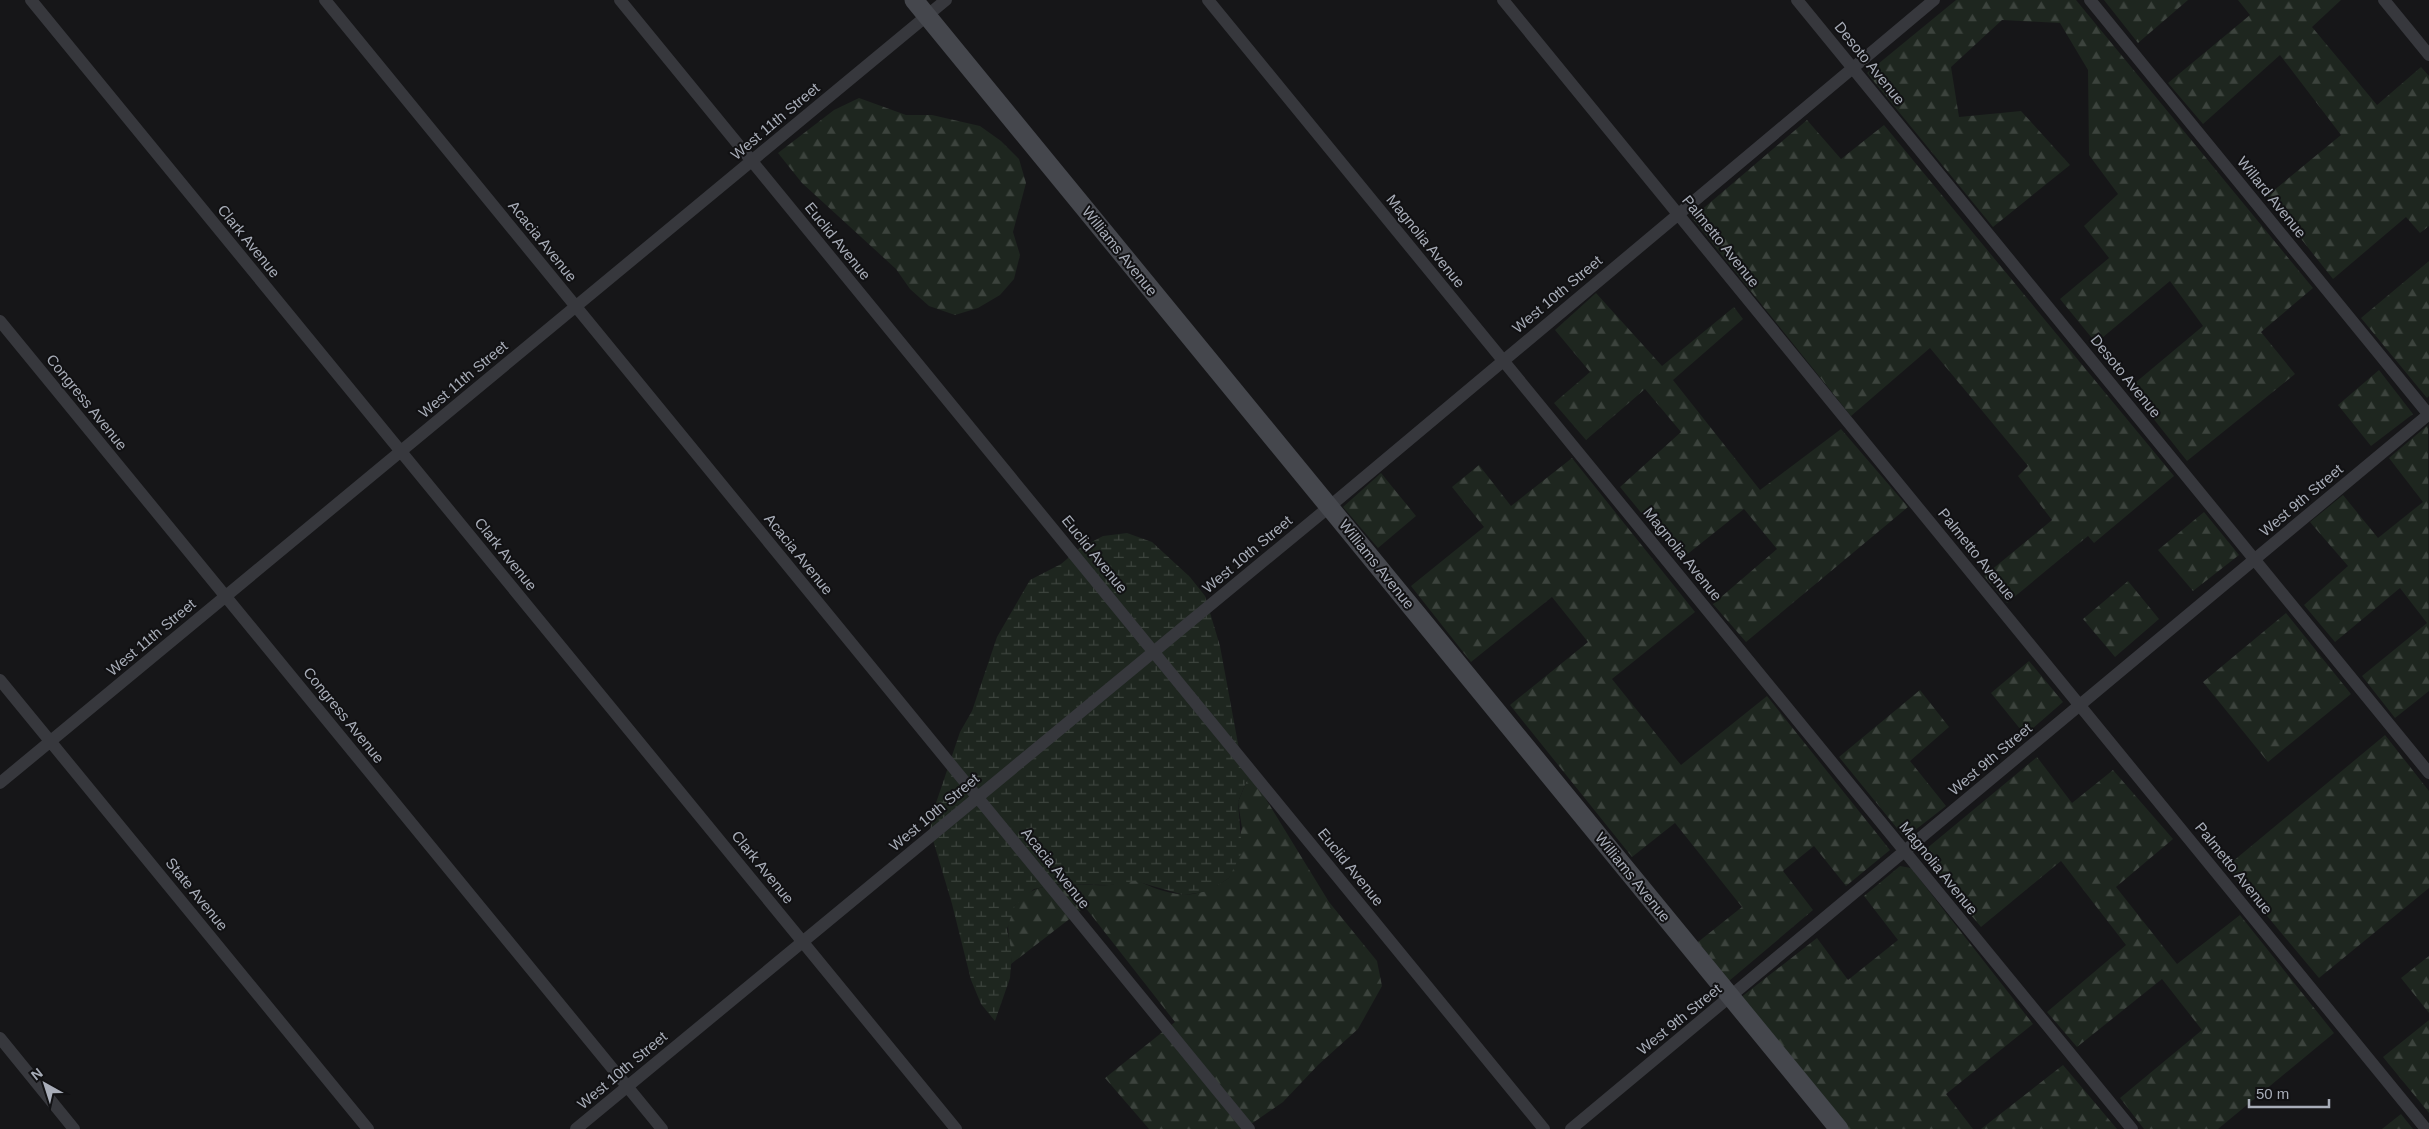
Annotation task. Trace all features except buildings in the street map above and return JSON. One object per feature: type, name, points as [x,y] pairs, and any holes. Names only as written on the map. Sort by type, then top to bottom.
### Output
[{"type":"street","name":"Clark Avenue","points":[[31,0],[956,1129]]},
{"type":"street","name":"Acacia Avenue","points":[[325,0],[1249,1129]]},
{"type":"street","name":"Euclid Avenue","points":[[620,0],[1544,1129]]},
{"type":"street","name":"Williams Avenue","points":[[914,0],[1839,1129]]},
{"type":"street","name":"West 11th Street","points":[[0,783],[946,0]]},
{"type":"street","name":"Magnolia Avenue","points":[[1208,0],[2132,1129]]},
{"type":"street","name":"Palmetto Avenue","points":[[1503,0],[2426,1129]]},
{"type":"street","name":"Desoto Avenue","points":[[1797,0],[2429,773]]},
{"type":"street","name":"West 10th Street","points":[[576,1129],[1155,652],[1934,0]]},
{"type":"street","name":"Willard Avenue","points":[[2090,0],[2429,414]]},
{"type":"street","points":[[2384,0],[2429,55]]},
{"type":"street","name":"Congress Avenue","points":[[0,321],[662,1129]]},
{"type":"street","name":"West 9th Street","points":[[1571,1129],[1732,997],[2429,414]]},
{"type":"street","name":"State Avenue","points":[[0,680],[368,1129]]},
{"type":"street","points":[[0,1038],[74,1129]]},
{"type":"green space","points":[[1956,0],[2076,0],[2313,288],[2261,332],[2295,374],[2187,461],[2129,388],[2203,326],[2170,281],[2096,343],[2060,299],[2109,258],[2084,226],[2118,194],[2089,155],[2088,70],[2060,23],[2002,20],[1951,67],[1959,117],[2021,111],[2070,165],[1993,227],[1867,73]]},
{"type":"green space","points":[[2104,0],[2188,0],[2138,43]]},
{"type":"green space","points":[[2238,0],[2341,0],[2312,27],[2377,105],[2421,67],[2429,76],[2429,226],[2420,233],[2406,217],[2333,279],[2267,196],[2341,135],[2280,55],[2203,124],[2168,83],[2250,15]]},
{"type":"green space","points":[[859,98],[906,115],[932,115],[980,126],[1001,141],[1019,159],[1026,183],[1013,232],[1020,255],[1014,279],[1000,295],[978,308],[955,315],[929,306],[910,289],[896,269],[802,183],[778,153],[834,110]]},
{"type":"green space","points":[[1807,120],[1841,159],[1884,125],[2174,476],[2094,543],[2088,536],[2007,603],[1984,576],[2052,520],[2018,476],[2028,466],[1930,348],[1851,416],[1692,218]]},
{"type":"green space","points":[[2429,261],[2429,396],[2427,398],[2361,318]]},
{"type":"green space","points":[[1596,293],[1662,366],[1734,307],[1743,319],[1673,380],[1760,490],[1841,429],[1908,507],[1746,642],[1713,604],[1777,549],[1744,509],[1680,560],[1620,487],[1681,432],[1645,389],[1586,440],[1554,403],[1590,372],[1555,330]]},
{"type":"green space","points":[[2379,370],[2413,414],[2371,446],[2338,405]]},
{"type":"green space","points":[[2428,425],[2429,691],[2395,718],[2362,676],[2427,623],[2400,588],[2335,642],[2304,605],[2348,566],[2310,522],[2343,495],[2378,538],[2423,502],[2389,458]]},
{"type":"green space","points":[[1572,458],[1695,612],[1612,679],[1681,765],[1767,696],[1890,850],[1846,886],[1814,846],[1783,871],[1813,910],[1729,981],[1698,942],[1742,907],[1675,823],[1632,857],[1510,705],[1588,642],[1552,597],[1471,662],[1411,586],[1484,527],[1452,487],[1479,465],[1511,506]]},
{"type":"green space","points":[[1381,473],[1416,516],[1378,548],[1343,507]]},
{"type":"green space","points":[[2204,512],[2239,555],[2193,591],[2158,550]]},
{"type":"green space","points":[[1127,533],[1152,542],[1190,577],[1205,596],[1220,646],[1239,749],[1250,773],[1238,802],[1242,852],[1229,878],[1209,891],[1184,895],[1135,881],[1110,885],[1058,884],[1034,889],[1015,905],[1007,929],[1012,953],[1010,978],[995,1021],[981,1004],[971,980],[952,904],[930,830],[935,806],[960,732],[972,711],[997,637],[1030,580],[1061,564],[1080,548],[1103,536]]},
{"type":"green space","points":[[2128,581],[2159,619],[2115,657],[2083,619]]},
{"type":"green space","points":[[2286,613],[2351,694],[2268,762],[2203,682]]},
{"type":"green space","points":[[2029,661],[2063,702],[2025,735],[1991,693]]},
{"type":"green space","points":[[1920,690],[1949,727],[1910,761],[1946,806],[1905,838],[1839,757]]},
{"type":"green space","points":[[2385,735],[2429,791],[2429,888],[2319,978],[2226,867]]},
{"type":"green space","points":[[2037,757],[2072,803],[2113,770],[2173,839],[2116,887],[2177,964],[2240,915],[2334,1033],[2218,1129],[2144,1129],[2120,1098],[2202,1030],[2162,979],[2077,1047],[2047,1012],[2126,945],[2061,861],[1981,927],[1920,854]]},
{"type":"green space","points":[[1250,773],[1329,902],[1377,961],[1382,986],[1358,1029],[1318,1065],[1283,1102],[1244,1129],[1149,1129],[1105,1078],[1175,1022],[1085,907],[1011,964],[1008,927],[1011,912],[1024,896],[1046,886],[1109,885],[1136,881],[1168,892],[1195,894],[1220,884],[1229,878],[1242,828],[1238,802]]},
{"type":"green space","points":[[1900,866],[1911,868],[2033,1024],[1946,1094],[1973,1129],[1848,1129],[1740,998],[1817,938],[1848,980],[1898,940],[1864,896]]},
{"type":"green space","points":[[2429,956],[2429,1013],[2401,978]]},
{"type":"green space","points":[[2429,1020],[2429,1113],[2383,1057]]},
{"type":"green space","points":[[2063,1065],[2117,1129],[1981,1129]]},
{"type":"green space","points":[[2401,1114],[2413,1129],[2382,1129]]}]
